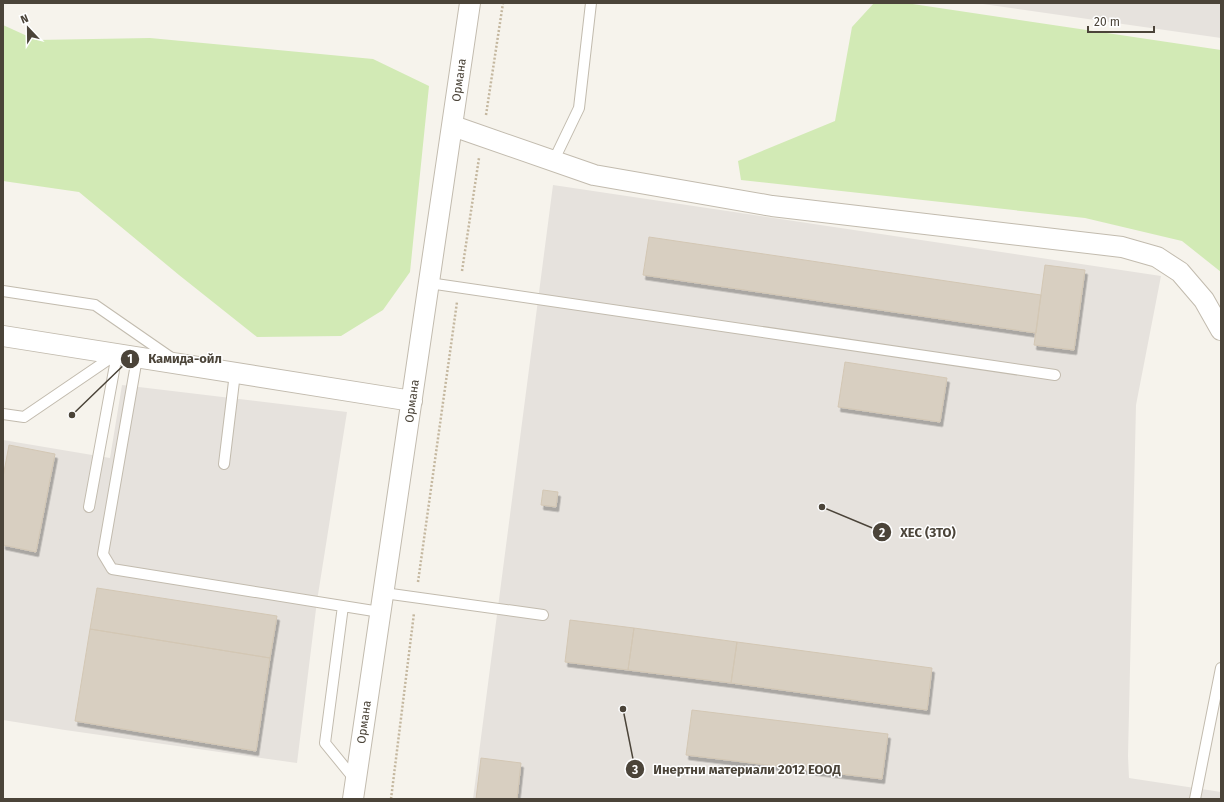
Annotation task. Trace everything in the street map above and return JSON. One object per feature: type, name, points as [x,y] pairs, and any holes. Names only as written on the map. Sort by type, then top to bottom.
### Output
[{"type":"street","name":"Ормана","points":[[354,790],[470,3]]},
{"type":"street","points":[[453,126],[594,175],[772,206],[1122,247],[1157,257],[1180,272],[1204,300],[1221,330]]},
{"type":"street","points":[[3,336],[412,401]]},
{"type":"lane","points":[[553,162],[579,108],[591,3]]},
{"type":"lane","points":[[429,283],[1055,375]]},
{"type":"lane","points":[[3,292],[95,305],[181,364]]},
{"type":"lane","points":[[3,414],[24,417],[117,354]]},
{"type":"lane","points":[[89,507],[117,354]]},
{"type":"lane","points":[[137,358],[103,554],[112,569],[343,606],[416,598],[543,615]]},
{"type":"lane","points":[[224,464],[235,373]]},
{"type":"lane","points":[[343,606],[325,743],[354,790]]},
{"type":"lane","points":[[1195,799],[1221,668]]},
{"type":"path","points":[[391,799],[416,598],[459,288],[502,3]]},
{"type":"shaded area","points":[[976,3],[1221,3],[1221,38]]},
{"type":"shaded area","points":[[553,185],[1161,276],[1136,405],[1128,756],[1129,778],[1221,792],[1221,799],[473,799]]},
{"type":"shaded area","points":[[122,385],[347,412],[317,601],[297,763],[3,720],[3,440],[110,458]]},
{"type":"green space","points":[[874,3],[906,3],[1221,50],[1221,272],[1182,241],[1085,218],[741,180],[738,161],[835,121],[852,27]]},
{"type":"green space","points":[[3,25],[36,40],[150,38],[373,59],[429,86],[410,272],[383,310],[341,336],[257,337],[79,192],[3,181]]},
{"type":"building","points":[[649,237],[1041,295],[1036,333],[643,275]]},
{"type":"building","points":[[1045,265],[1085,270],[1074,350],[1034,345]]},
{"type":"building","points":[[845,362],[947,378],[940,422],[838,407]]},
{"type":"building","points":[[9,445],[55,454],[36,552],[3,545],[3,477]]},
{"type":"building","points":[[543,490],[558,492],[556,507],[541,505]]},
{"type":"building","points":[[97,588],[277,616],[270,658],[90,629]]},
{"type":"building","points":[[570,620],[634,628],[628,670],[565,662]]},
{"type":"building","points":[[634,628],[737,642],[731,683],[628,670]]},
{"type":"building","points":[[90,629],[270,658],[256,751],[75,721]]},
{"type":"building","points":[[737,642],[932,668],[927,710],[731,683]]},
{"type":"building","points":[[692,710],[888,734],[882,779],[686,755]]},
{"type":"building","points":[[481,758],[521,763],[517,799],[476,799]]},
{"type":"place","name":"Камида-ойл","points":[[72,415]]},
{"type":"place","name":"ХЕС (ЗТО)","points":[[822,507]]},
{"type":"place","name":"Инертни материали 2012 ЕООД","points":[[623,709]]}]
